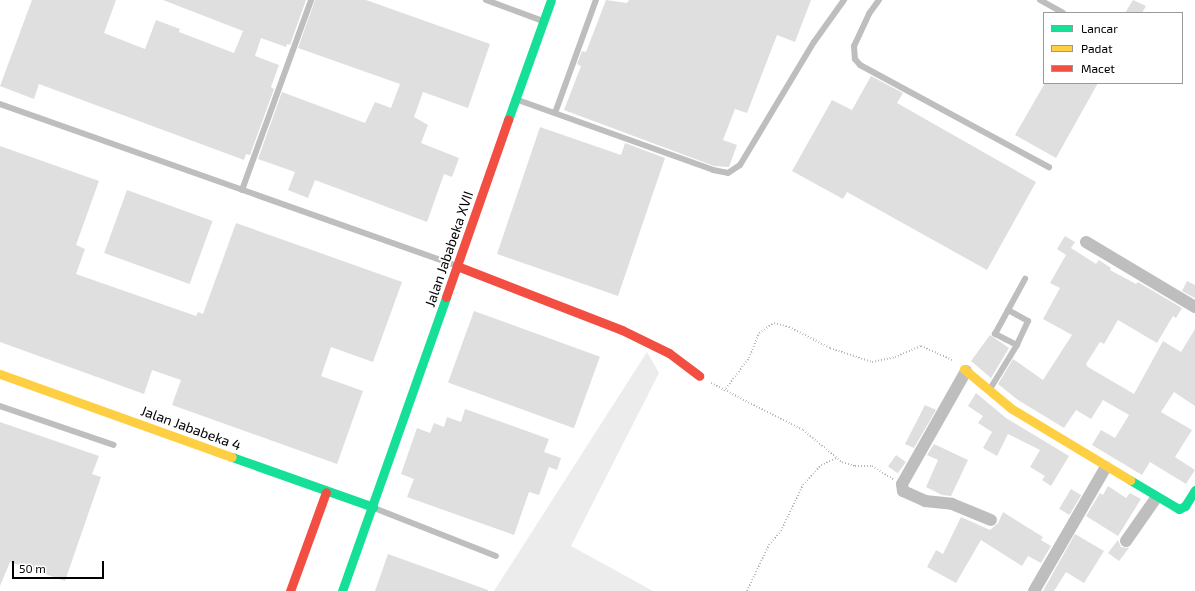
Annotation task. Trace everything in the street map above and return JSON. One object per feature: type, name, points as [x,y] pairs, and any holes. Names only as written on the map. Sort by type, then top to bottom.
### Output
[{"type":"street","name":"Jalan Jababeka XVII","points":[[342,591],[373,507],[551,0]]},
{"type":"street","points":[[1086,242],[1195,307]]},
{"type":"street","points":[[458,266],[622,330],[669,354],[699,376]]},
{"type":"street","points":[[991,520],[952,504],[926,501],[903,491],[902,484],[965,370],[1012,409],[1156,498],[1179,509],[1185,506],[1195,490]]},
{"type":"street","name":"Jalan Jababeka 4","points":[[0,374],[326,492],[373,507]]},
{"type":"street","points":[[1034,591],[1106,467]]},
{"type":"street","points":[[290,591],[326,492]]},
{"type":"street","points":[[1126,541],[1156,498]]},
{"type":"lane","points":[[242,190],[311,0]]},
{"type":"lane","points":[[486,0],[544,21]]},
{"type":"lane","points":[[555,113],[596,0]]},
{"type":"lane","points":[[516,99],[713,170],[728,173],[733,172],[814,42],[844,0]]},
{"type":"lane","points":[[879,0],[869,14],[854,46],[855,59],[860,65],[1049,167]]},
{"type":"lane","points":[[1040,0],[1061,12]]},
{"type":"lane","points":[[0,104],[458,266]]},
{"type":"lane","points":[[1017,345],[995,334],[1025,279]]},
{"type":"lane","points":[[989,391],[1017,345],[1028,321],[1008,310]]},
{"type":"lane","points":[[0,406],[114,445]]},
{"type":"lane","points":[[373,507],[496,556]]},
{"type":"path","points":[[724,391],[749,358],[759,333],[774,323],[789,327],[830,348],[872,362],[895,358],[921,346],[941,352],[965,370]]},
{"type":"path","points":[[699,376],[724,391],[803,430],[836,458],[855,466],[872,466],[902,484]]},
{"type":"path","points":[[747,591],[769,545],[781,531],[803,485],[821,465],[836,458]]},
{"type":"shaded area","points":[[647,352],[659,373],[571,546],[653,591],[494,591]]},
{"type":"building","points":[[32,0],[116,0],[104,33],[145,49],[156,20],[180,29],[179,32],[234,53],[243,31],[163,0],[306,0],[290,45],[287,44],[286,47],[261,38],[255,56],[279,65],[271,87],[274,89],[250,155],[246,154],[244,160],[39,84],[34,99],[0,86]]},
{"type":"building","points":[[315,0],[366,0],[490,44],[468,108],[423,92],[414,117],[428,125],[421,143],[459,158],[452,177],[444,174],[427,222],[315,180],[308,198],[288,190],[295,172],[258,159],[282,92],[365,123],[375,102],[391,108],[400,84],[298,48]]},
{"type":"building","points":[[606,0],[627,3],[629,0],[811,0],[795,42],[777,35],[747,113],[735,109],[723,140],[737,145],[729,167],[714,166],[564,110],[581,66],[577,64],[582,51],[586,52]]},
{"type":"building","points":[[1133,0],[1146,6],[1143,12],[1126,12]]},
{"type":"building","points":[[871,76],[903,93],[897,103],[1036,182],[987,270],[847,192],[843,199],[792,171],[832,100],[852,110]]},
{"type":"building","points":[[1044,84],[1097,84],[1056,158],[1015,135]]},
{"type":"building","points":[[540,127],[621,155],[625,143],[665,158],[618,296],[497,254]]},
{"type":"building","points":[[0,146],[99,181],[76,245],[85,249],[76,274],[196,316],[198,312],[203,314],[236,223],[402,282],[373,362],[331,347],[321,376],[363,391],[337,464],[172,405],[181,380],[152,370],[144,394],[0,342]]},
{"type":"building","points":[[127,190],[213,221],[190,284],[104,253]]},
{"type":"building","points":[[1065,236],[1075,242],[1071,248],[1096,264],[1099,260],[1111,268],[1110,270],[1136,284],[1138,282],[1182,308],[1176,318],[1173,316],[1157,343],[1118,320],[1104,344],[1100,342],[1086,364],[1088,367],[1134,394],[1163,341],[1181,352],[1195,329],[1195,406],[1174,392],[1161,412],[1192,430],[1175,457],[1195,470],[1186,484],[1150,462],[1142,475],[1092,445],[1101,430],[1115,438],[1129,415],[1103,400],[1091,419],[1076,410],[1064,428],[1018,400],[998,384],[1013,359],[1043,380],[1072,335],[1043,319],[1060,288],[1050,283],[1066,255],[1057,249]]},
{"type":"building","points":[[1187,281],[1195,285],[1195,298],[1182,291]]},
{"type":"building","points":[[474,311],[600,357],[574,428],[448,382]]},
{"type":"building","points":[[990,335],[1009,348],[991,378],[971,361]]},
{"type":"building","points":[[976,393],[1006,418],[1069,456],[1051,486],[1042,480],[1045,476],[1030,467],[1040,450],[1008,434],[997,456],[983,448],[992,432],[978,423],[983,416],[968,406]]},
{"type":"building","points":[[925,405],[936,410],[914,448],[905,444]]},
{"type":"building","points":[[465,409],[549,439],[544,452],[561,458],[557,470],[549,467],[539,495],[529,492],[514,535],[407,497],[414,479],[401,474],[417,428],[430,433],[434,423],[444,427],[447,417],[461,422]]},
{"type":"building","points":[[0,422],[99,456],[92,474],[101,477],[65,581],[10,562],[0,586]]},
{"type":"building","points":[[934,444],[968,460],[951,496],[942,495],[926,487],[938,460],[927,455]]},
{"type":"building","points":[[896,455],[906,462],[898,473],[888,466]]},
{"type":"building","points":[[1108,486],[1126,498],[1130,493],[1141,499],[1118,536],[1086,516],[1100,493],[1103,495]]},
{"type":"building","points":[[1071,489],[1081,495],[1069,515],[1059,509]]},
{"type":"building","points":[[1003,512],[1043,537],[1041,540],[1051,546],[1041,563],[1028,556],[1022,566],[981,540],[956,583],[927,567],[936,550],[943,554],[961,517],[990,530],[998,523]]},
{"type":"building","points":[[1075,534],[1104,551],[1084,583],[1066,572],[1054,591],[1043,591]]},
{"type":"building","points":[[1118,540],[1121,547],[1129,548],[1119,561],[1108,553]]},
{"type":"building","points":[[388,554],[488,590],[488,591],[375,591]]},
{"type":"traffic: fast","points":[[508,120],[551,0]]},
{"type":"traffic: fast","points":[[342,591],[446,297]]},
{"type":"traffic: fast","points":[[232,457],[373,507]]},
{"type":"traffic: fast","points":[[1130,480],[1179,509],[1185,506],[1195,490]]},
{"type":"traffic: slow","points":[[964,369],[1012,409],[1130,480]]},
{"type":"traffic: slow","points":[[0,374],[232,457]]},
{"type":"traffic: jam","points":[[446,297],[508,120]]},
{"type":"traffic: jam","points":[[457,266],[622,330],[669,353],[699,376]]},
{"type":"traffic: jam","points":[[290,591],[326,492]]}]
